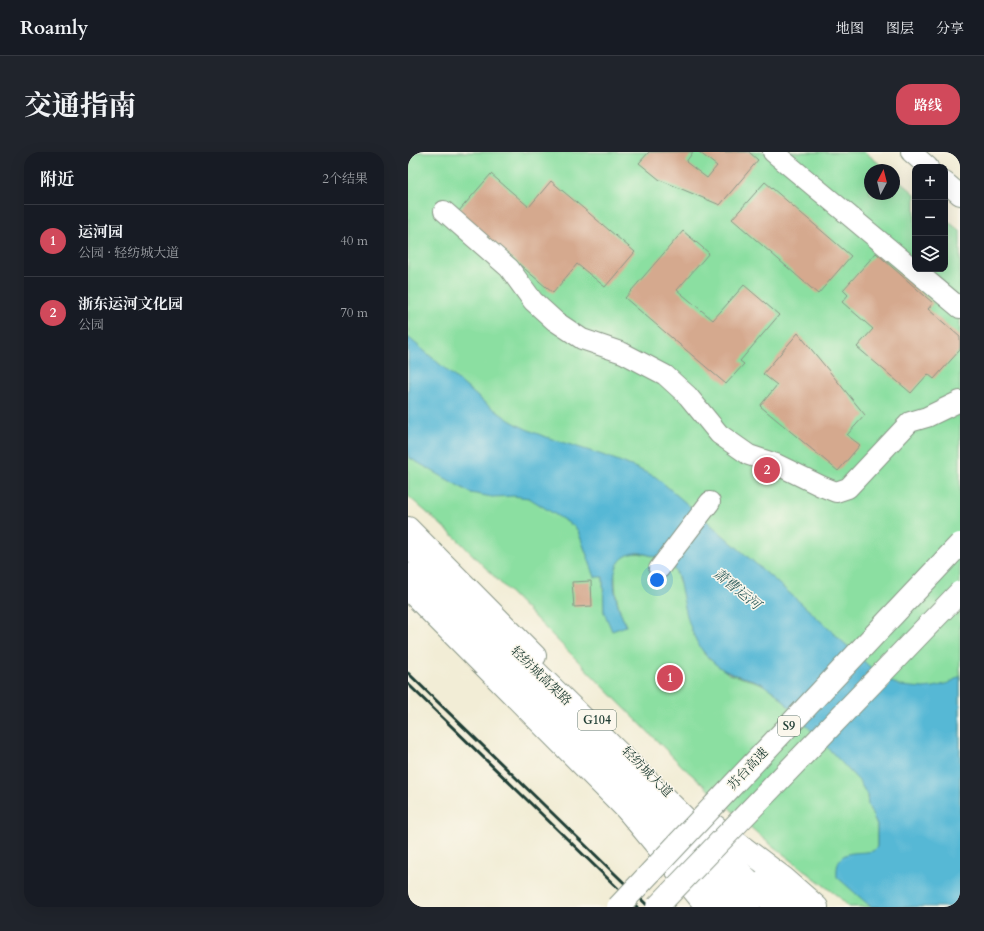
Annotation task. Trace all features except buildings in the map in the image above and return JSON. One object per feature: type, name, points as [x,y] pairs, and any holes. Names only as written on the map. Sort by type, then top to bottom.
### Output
[{"type":"main road","name":"轻纺城大道","points":[[408,528],[657,782],[791,907]]},
{"type":"main road","name":"苏台高速","points":[[618,907],[960,544]]},
{"type":"main road","name":"轻纺城高架路","points":[[408,546],[776,907]]},
{"type":"main road","name":"轻纺城高架路","points":[[408,574],[749,907]]},
{"type":"main road","points":[[408,589],[725,907]]},
{"type":"main road","name":"S9","points":[[657,907],[960,592]]},
{"type":"main road","points":[[657,782],[784,878],[817,907]]},
{"type":"main road","points":[[628,811],[707,907]]},
{"type":"street","points":[[773,152],[960,308]]},
{"type":"street","points":[[911,152],[925,164]]},
{"type":"street","points":[[948,185],[960,195]]},
{"type":"street","points":[[444,211],[509,268],[533,300],[555,321],[582,339],[623,353],[665,375],[688,396],[719,434],[749,455],[776,464],[836,492],[848,488],[910,422],[927,417],[960,401]]},
{"type":"street","points":[[659,569],[710,502]]},
{"type":"green space","points":[[408,152],[865,152],[880,164],[864,164],[864,200],[900,200],[900,181],[912,191],[912,272],[948,272],[948,221],[960,231],[960,828],[901,713],[408,365]]},
{"type":"green space","points":[[408,450],[525,493],[575,527],[578,531],[595,576],[603,577],[604,612],[626,626],[619,609],[616,591],[615,570],[620,560],[626,555],[635,553],[644,554],[670,566],[676,572],[704,654],[729,674],[760,683],[774,691],[860,781],[867,795],[868,805],[877,825],[877,847],[914,907],[849,907],[839,897],[765,840],[682,766],[456,538],[408,496]]},
{"type":"water","name":"萧曹运河","points":[[408,337],[485,403],[514,423],[554,440],[632,466],[656,477],[802,604],[882,678],[901,686],[923,688],[949,683],[960,676],[960,907],[871,907],[837,877],[837,867],[839,861],[847,854],[873,851],[877,847],[877,825],[868,805],[867,795],[859,781],[774,691],[754,680],[724,670],[705,654],[691,630],[679,580],[673,568],[651,555],[634,553],[624,557],[618,565],[614,585],[619,608],[626,626],[612,631],[604,612],[603,577],[595,577],[578,531],[575,527],[529,498],[513,496],[492,497],[471,493],[408,457]]},
{"type":"railway","points":[[408,673],[649,907]]},
{"type":"railway","points":[[408,684],[637,907]]},
{"type":"place","name":"浙东运河文化园","points":[[767,470]]},
{"type":"place","name":"运河园","points":[[670,678]]}]
